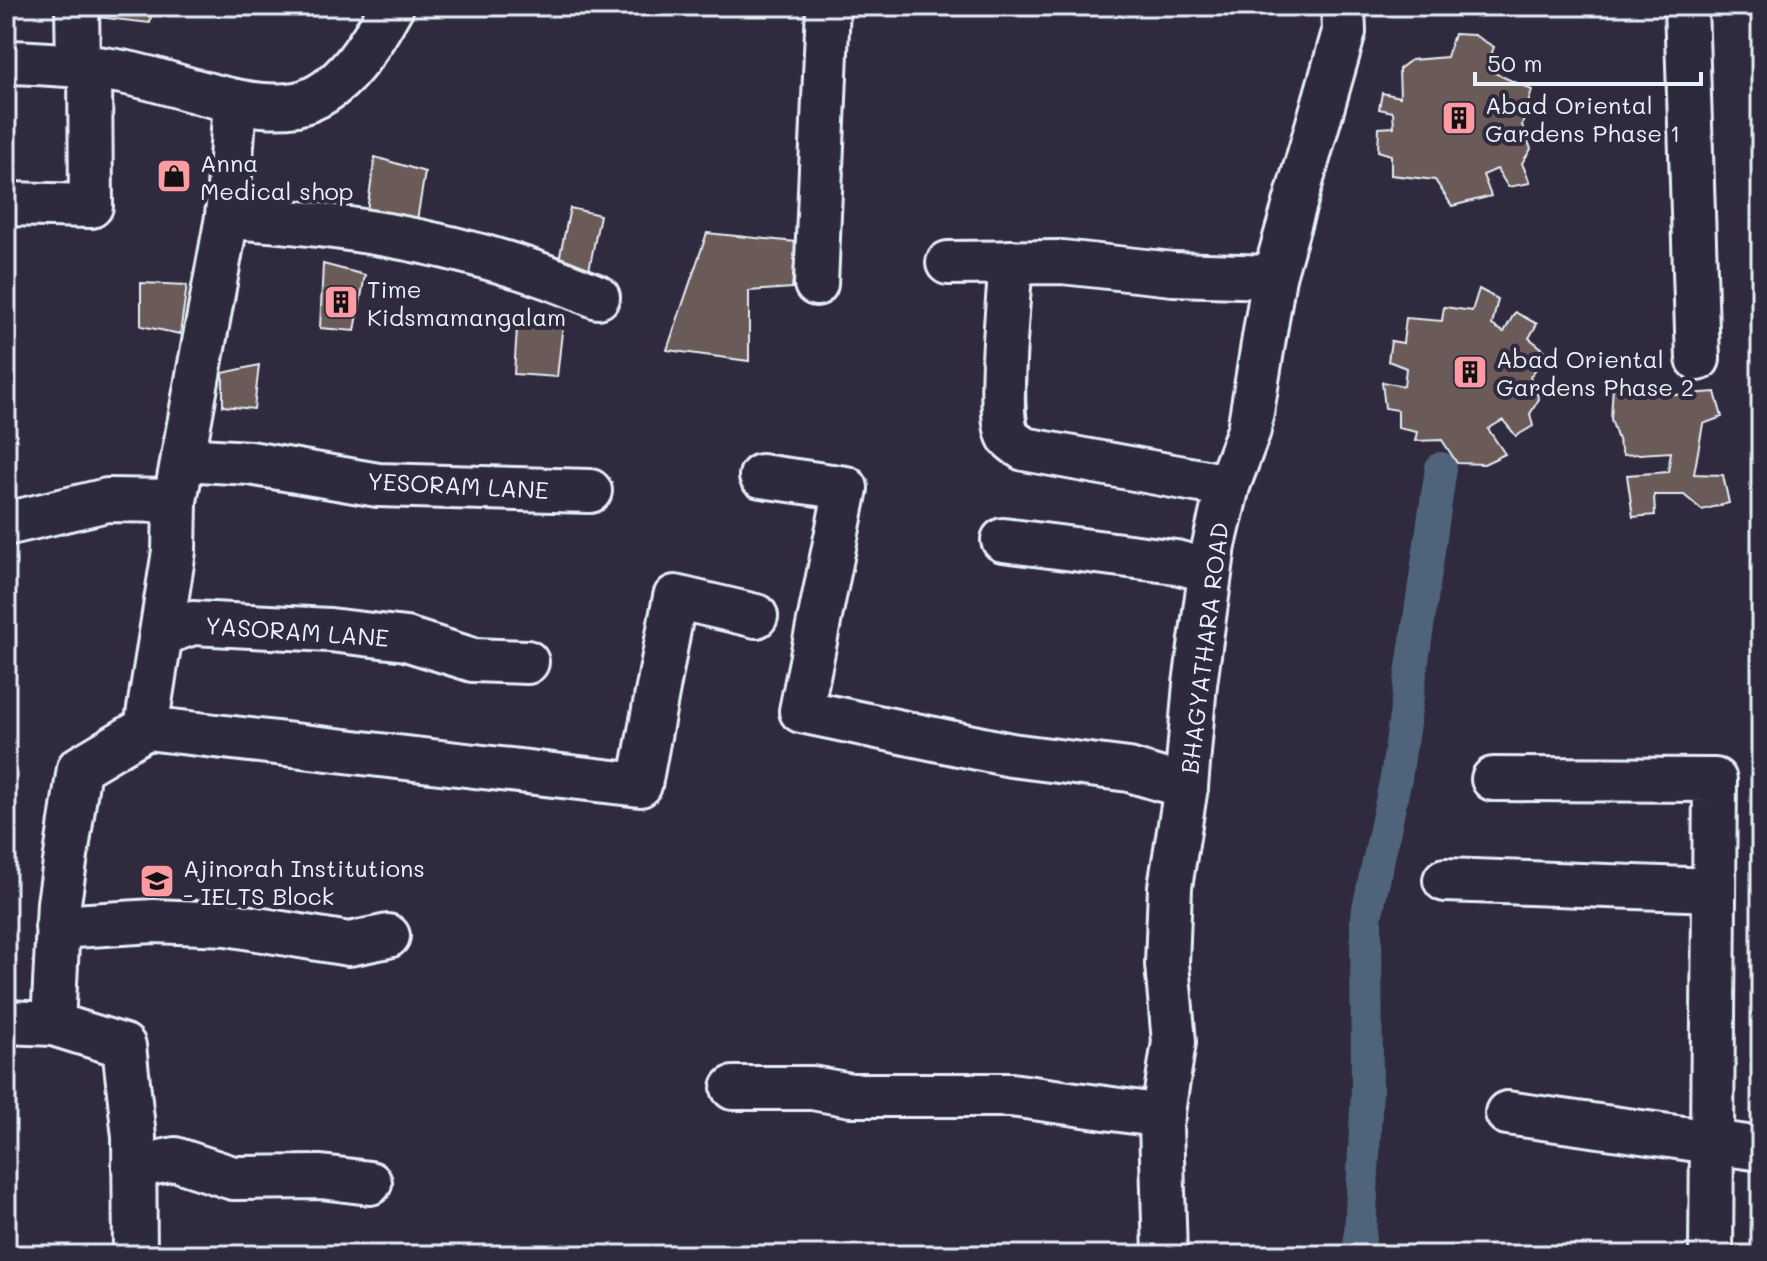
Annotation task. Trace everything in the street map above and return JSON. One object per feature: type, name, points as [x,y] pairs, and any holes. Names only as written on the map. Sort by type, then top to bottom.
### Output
[{"type":"street","points":[[7,204],[91,206],[84,68],[77,6]]},
{"type":"street","points":[[6,62],[121,71],[235,101],[297,104],[349,73],[373,41],[392,6]]},
{"type":"street","points":[[816,284],[828,6]]},
{"type":"street","name":"BHAGYATHARA ROAD","points":[[1165,1255],[1163,1116],[1174,1042],[1167,964],[1170,887],[1186,787],[1210,571],[1228,486],[1249,430],[1274,277],[1344,32],[1343,6]]},
{"type":"street","points":[[1686,6],[1698,359]]},
{"type":"street","points":[[146,728],[174,551],[175,501],[227,217],[235,101]]},
{"type":"street","points":[[227,217],[306,221],[428,243],[508,264],[598,297]]},
{"type":"street","points":[[1011,262],[1005,390],[1009,437],[1024,449],[1228,486]]},
{"type":"street","points":[[948,263],[1062,262],[1173,274],[1274,277]]},
{"type":"street","name":"YESORAM LANE","points":[[183,459],[250,463],[378,485],[590,491]]},
{"type":"street","points":[[761,476],[846,488],[801,711],[997,753],[1129,770],[1186,787]]},
{"type":"street","points":[[6,524],[107,500],[175,501]]},
{"type":"street","points":[[1003,540],[1176,562],[1210,571]]},
{"type":"street","points":[[53,1024],[57,927],[79,768],[146,728],[640,785],[675,597],[756,616]]},
{"type":"street","name":"YASORAM LANE","points":[[162,634],[193,623],[330,630],[406,639],[473,660],[527,662]]},
{"type":"street","points":[[1493,779],[1715,780],[1711,1255]]},
{"type":"street","points":[[1445,880],[1714,890]]},
{"type":"street","points":[[57,927],[154,921],[227,924],[349,944],[388,936]]},
{"type":"street","points":[[6,1022],[53,1024],[124,1046],[134,1137],[135,1255]]},
{"type":"street","points":[[733,1088],[812,1088],[864,1095],[1011,1095],[1163,1116]]},
{"type":"street","points":[[1507,1113],[1761,1149]]},
{"type":"street","points":[[134,1167],[175,1159],[233,1178],[321,1177],[370,1183]]},
{"type":"building","points":[[99,6],[152,6],[150,23],[96,17]]},
{"type":"building","name":"Abad Oriental Gardens Phase 1","points":[[1454,34],[1474,35],[1494,47],[1486,69],[1532,90],[1522,125],[1531,149],[1522,163],[1530,183],[1508,187],[1497,169],[1483,175],[1491,196],[1452,206],[1435,180],[1391,175],[1391,155],[1378,151],[1379,128],[1394,127],[1393,112],[1379,109],[1382,93],[1400,97],[1399,69],[1411,60],[1447,57]]},
{"type":"building","points":[[375,157],[425,172],[414,238],[364,230]]},
{"type":"building","points":[[570,208],[600,215],[589,270],[558,265]]},
{"type":"building","points":[[707,233],[796,242],[792,288],[749,291],[749,361],[667,350]]},
{"type":"building","name":"Time Kidsmamangalam","points":[[323,264],[365,275],[355,331],[320,328]]},
{"type":"building","points":[[141,283],[187,285],[180,334],[141,326]]},
{"type":"building","name":"Abad Oriental Gardens Phase 2","points":[[1479,289],[1498,299],[1492,325],[1504,332],[1515,312],[1537,324],[1529,338],[1548,353],[1530,377],[1539,399],[1530,414],[1533,426],[1516,436],[1503,420],[1488,429],[1505,454],[1484,464],[1457,463],[1442,440],[1415,441],[1417,432],[1398,428],[1398,410],[1385,408],[1382,382],[1404,386],[1406,368],[1388,361],[1391,341],[1403,343],[1406,318],[1442,321],[1444,307],[1472,311]]},
{"type":"building","points":[[518,313],[563,323],[557,377],[514,374]]},
{"type":"building","points":[[259,365],[254,409],[223,406],[223,373]]},
{"type":"building","points":[[1613,384],[1675,395],[1715,392],[1722,417],[1703,424],[1694,474],[1723,475],[1729,503],[1702,510],[1684,495],[1654,495],[1655,515],[1633,517],[1627,475],[1668,472],[1671,452],[1623,455],[1611,419]]},
{"type":"waterway","points":[[1359,1255],[1367,1089],[1366,918],[1396,778],[1441,468]]},
{"type":"place","name":"Abad Oriental Gardens Phase 1","points":[[1459,118]]},
{"type":"place","name":"Anna Medical shop","points":[[174,176]]},
{"type":"place","name":"Time Kidsmamangalam","points":[[341,302]]},
{"type":"place","name":"Abad Oriental Gardens Phase 2","points":[[1470,372]]},
{"type":"place","name":"Ajinorah Institutions - IELTS Block","points":[[157,881]]}]
